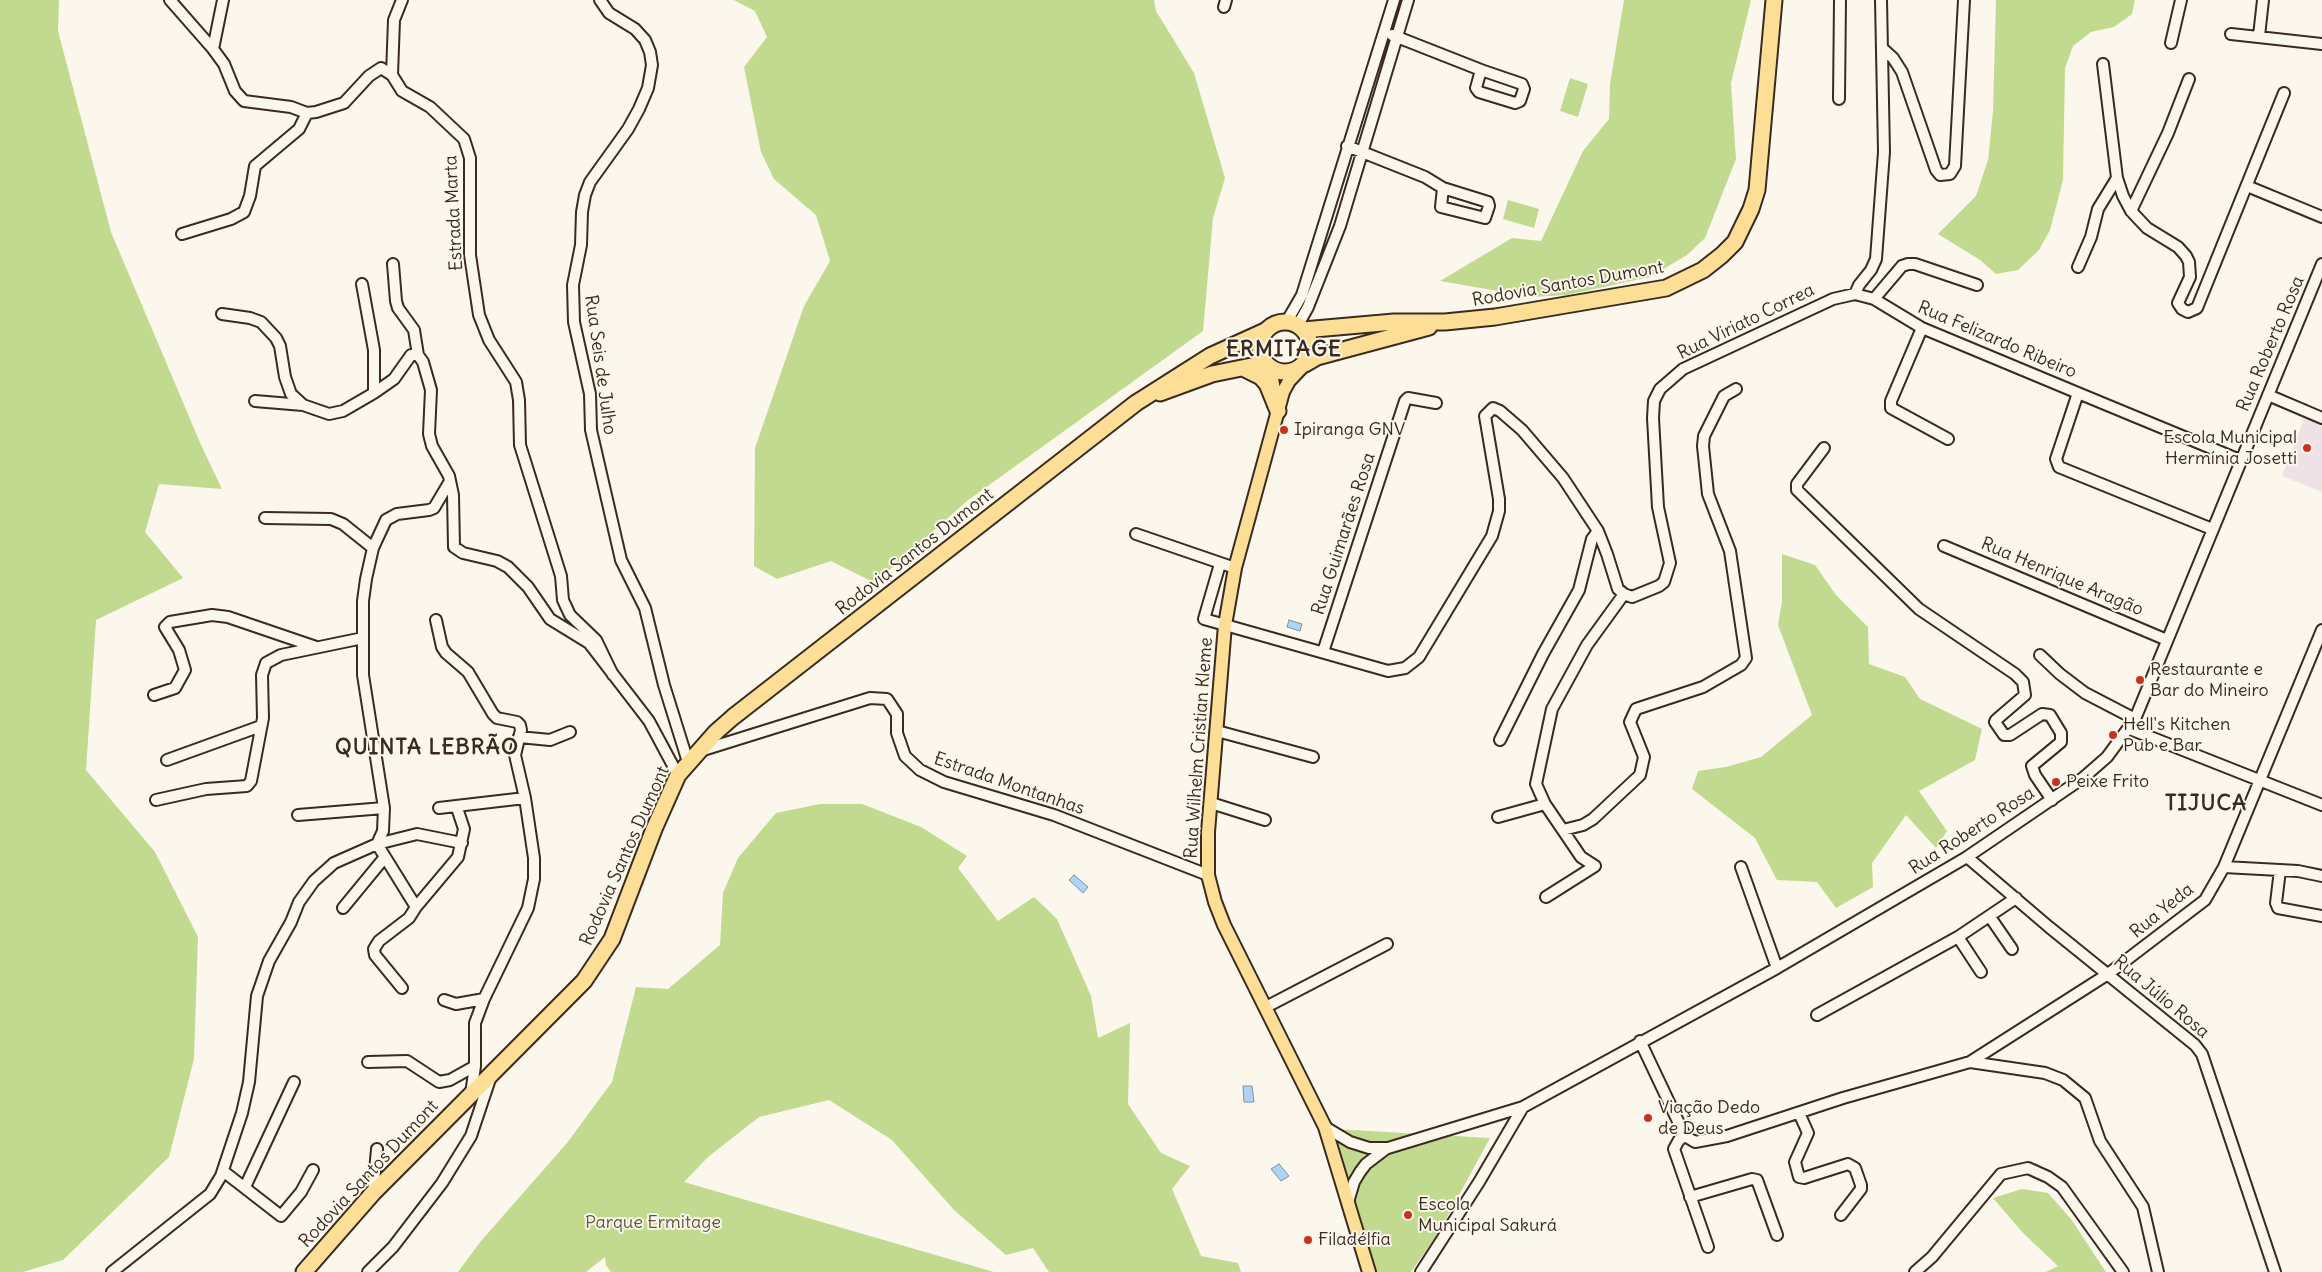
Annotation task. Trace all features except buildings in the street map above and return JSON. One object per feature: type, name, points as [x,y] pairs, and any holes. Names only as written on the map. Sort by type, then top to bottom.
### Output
[{"type":"highway","name":"Rodovia Santos Dumont","points":[[1445,322],[1495,317],[1666,288],[1703,270],[1722,255],[1735,242],[1743,228],[1757,190],[1774,0]]},
{"type":"highway","points":[[1136,403],[1175,376],[1210,356],[1265,331],[1271,325],[1445,322]]},
{"type":"highway","points":[[1136,403],[1212,374],[1268,365],[1287,372],[1318,357],[1445,322]]},
{"type":"highway","points":[[1296,326],[1309,345],[1304,364]]},
{"type":"highway","points":[[1265,331],[1261,340],[1268,365]]},
{"type":"highway","points":[[1243,368],[1261,377],[1278,411]]},
{"type":"highway","name":"Rodovia Santos Dumont","points":[[304,1272],[372,1193],[471,1095],[493,1070],[584,982],[603,956],[616,932],[654,829],[678,775],[693,757],[733,717],[1136,403]]},
{"type":"main road","name":"Rua Wilhelm Cristian Kleme","points":[[1304,364],[1289,381],[1278,411],[1235,568],[1225,625],[1208,832],[1208,875],[1214,902],[1224,925],[1325,1127],[1369,1272]]},
{"type":"main road","points":[[1268,365],[1278,411]]},
{"type":"street","points":[[170,0],[213,48],[224,64],[235,91],[244,101],[291,107],[307,113],[344,103],[369,76],[381,68],[392,75]]},
{"type":"street","points":[[213,48],[223,0]]},
{"type":"street","points":[[392,75],[394,20],[402,0]]},
{"type":"street","name":"Rua Seis de Julho","points":[[600,0],[609,13],[635,29],[645,40],[650,52],[652,66],[648,88],[639,110],[628,130],[590,182],[585,195],[582,212],[581,245],[573,285],[574,322],[590,394],[591,430],[621,560],[645,608],[664,685],[693,757]]},
{"type":"street","points":[[1296,326],[1302,295],[1394,0]]},
{"type":"street","points":[[1296,326],[1308,307],[1340,226],[1408,0]]},
{"type":"street","points":[[1839,99],[1840,0]]},
{"type":"street","points":[[1855,294],[1859,285],[1872,270],[1876,258],[1884,152],[1881,0]]},
{"type":"street","points":[[1883,49],[1893,58],[1902,72],[1936,170],[1940,175],[1950,174],[1954,166],[1964,0]]},
{"type":"street","points":[[2170,43],[2181,0]]},
{"type":"street","points":[[2259,36],[2264,0]]},
{"type":"street","points":[[1384,32],[1522,84],[1524,88],[1520,101],[1515,103],[1479,92],[1476,88],[1481,70]]},
{"type":"street","points":[[2231,34],[2322,44]]},
{"type":"street","points":[[2103,64],[2117,178],[2132,211],[2146,228],[2178,247],[2186,256],[2189,262],[2190,276],[2178,303],[2182,309],[2193,311],[2199,303],[2248,186],[2284,92]]},
{"type":"street","name":"Estrada Marta","points":[[392,75],[402,91],[442,117],[459,132],[466,144],[471,181],[470,255],[479,315],[489,340],[516,382],[519,400],[520,445],[561,576],[562,600],[570,615],[596,640],[613,675]]},
{"type":"street","points":[[2132,211],[2168,133],[2189,79]]},
{"type":"street","points":[[182,234],[231,219],[244,212],[249,202],[255,166],[298,129],[307,113]]},
{"type":"street","points":[[1347,146],[1425,177],[1443,188],[1488,202],[1489,206],[1485,218],[1441,207],[1443,188]]},
{"type":"street","points":[[2078,267],[2091,237],[2098,209],[2117,178]]},
{"type":"street","points":[[2248,186],[2322,217]]},
{"type":"street","points":[[394,264],[398,308],[414,330],[418,355],[423,362],[430,390],[428,434],[450,481],[453,495],[454,547],[463,553],[497,561],[508,567],[528,587],[550,619],[589,643],[649,722],[678,775]]},
{"type":"street","points":[[1874,299],[1902,266],[1908,264],[1915,264],[1977,285]]},
{"type":"street","name":"Rua Roberto Rosa","points":[[1388,1148],[1523,1107],[1640,1041],[1776,968],[1967,857],[2052,800],[2107,758],[2133,724],[2322,264]]},
{"type":"street","points":[[362,284],[374,350],[374,393]]},
{"type":"street","name":"Rua Viriato Correa","points":[[1624,594],[1632,597],[1659,586],[1664,582],[1670,563],[1658,507],[1654,447],[1654,400],[1660,389],[1683,369],[1833,299],[1855,294],[1874,299]]},
{"type":"street","name":"Rua Felizardo Ribeiro","points":[[1874,299],[1922,328],[2078,392],[2056,459],[2058,467],[2212,529]]},
{"type":"street","points":[[222,314],[250,318],[261,322],[270,331],[280,346],[288,388],[296,400],[303,405]]},
{"type":"street","points":[[1922,328],[1890,404],[1894,411],[1948,439]]},
{"type":"street","points":[[255,401],[303,405],[329,414],[336,414],[374,393],[394,379],[411,356],[418,355]]},
{"type":"street","points":[[1563,830],[1583,825],[1593,819],[1640,775],[1644,757],[1630,722],[1636,709],[1703,687],[1741,665],[1746,658],[1730,551],[1708,494],[1703,446],[1704,436],[1724,396],[1736,389]]},
{"type":"street","points":[[2078,392],[2240,460]]},
{"type":"street","points":[[2268,395],[2322,418]]},
{"type":"street","name":"Rua Guimarães Rosa","points":[[1323,652],[1405,401],[1408,398],[1436,403]]},
{"type":"street","points":[[1220,564],[1204,618],[1388,671],[1405,668],[1419,656],[1485,550],[1497,521],[1499,499],[1485,416],[1493,408],[1500,411],[1522,430],[1563,478],[1598,531],[1608,554],[1618,589],[1624,594],[1587,645],[1552,709],[1536,784],[1545,804],[1581,857],[1595,866],[1546,897]]},
{"type":"street","points":[[1824,448],[1797,484],[1797,490],[1919,609],[2015,674],[2023,682],[2025,696],[1995,722],[2004,735],[2010,735],[2042,714],[2050,715],[2062,738],[2061,742],[2032,766],[2035,775],[2052,800]]},
{"type":"street","points":[[377,844],[384,823],[384,808],[366,701],[363,638],[363,601],[373,548],[386,520],[397,514],[434,508],[450,481]]},
{"type":"street","points":[[266,518],[331,519],[343,524],[373,548]]},
{"type":"street","points":[[1500,740],[1543,654],[1579,590],[1592,539],[1598,531]]},
{"type":"street","points":[[1136,534],[1235,568]]},
{"type":"street","name":"Rua Henrique Aragão","points":[[1944,546],[2167,640]]},
{"type":"street","points":[[154,695],[175,688],[185,670],[179,650],[165,626],[170,622],[212,615],[228,617],[317,647]]},
{"type":"street","points":[[436,620],[442,647],[446,653],[468,672],[493,714],[497,718],[517,722],[520,725],[514,755],[525,798],[534,858],[532,893],[475,1024],[476,1066],[471,1095]]},
{"type":"street","name":"Rua Yeda","points":[[1970,1062],[2108,974],[2204,900],[2224,867],[2322,630]]},
{"type":"street","points":[[156,800],[206,789],[248,786],[251,781],[264,708],[262,675],[266,662],[281,655],[363,638]]},
{"type":"street","points":[[2040,655],[2060,674],[2085,693],[2133,724],[2322,805]]},
{"type":"street","name":"Estrada Montanhas","points":[[693,757],[870,698],[887,699],[897,714],[898,733],[905,756],[920,770],[944,782],[1054,815],[1208,875]]},
{"type":"street","points":[[166,760],[261,726]]},
{"type":"street","points":[[1217,731],[1314,757]]},
{"type":"street","points":[[519,737],[550,740],[570,732]]},
{"type":"street","points":[[439,808],[457,808],[525,798]]},
{"type":"street","points":[[1211,803],[1265,820]]},
{"type":"street","points":[[1498,817],[1545,804]]},
{"type":"street","points":[[298,815],[384,808]]},
{"type":"street","points":[[402,988],[375,955],[374,949],[379,941],[409,918],[458,857],[464,829],[457,808]]},
{"type":"street","points":[[112,1272],[203,1201],[210,1194],[223,1171],[247,1090],[257,996],[269,962],[292,922],[299,902],[314,881],[334,863],[377,844],[417,834],[462,843]]},
{"type":"street","points":[[377,844],[416,907]]},
{"type":"street","points":[[343,908],[385,856]]},
{"type":"street","name":"Rua Júlio Rosa","points":[[1967,857],[2195,1045],[2202,1054],[2275,1272]]},
{"type":"street","points":[[1741,867],[1776,968]]},
{"type":"street","points":[[2224,867],[2280,870],[2322,876]]},
{"type":"street","points":[[2280,870],[2276,903],[2278,908],[2322,916]]},
{"type":"street","points":[[1817,1015],[1958,937],[2016,898]]},
{"type":"street","points":[[1990,917],[2012,949]]},
{"type":"street","points":[[1958,937],[1981,972]]},
{"type":"street","points":[[1266,1007],[1387,944]]},
{"type":"street","points":[[444,1000],[456,1004],[484,1000]]},
{"type":"street","points":[[1640,1041],[1685,1136],[1695,1142],[1708,1141],[1843,1098],[1970,1062],[2045,1073],[2069,1084],[2085,1098],[2100,1141],[2143,1207],[2158,1272]]},
{"type":"street","points":[[368,1062],[407,1061],[439,1082],[450,1080],[476,1066]]},
{"type":"street","points":[[368,1272],[393,1247],[415,1219],[460,1154],[476,1122],[493,1070]]},
{"type":"street","points":[[246,1187],[294,1082]]},
{"type":"street","points":[[1421,1272],[1479,1182],[1523,1107]]},
{"type":"street","points":[[1800,1113],[1808,1132],[1794,1162],[1799,1177],[1804,1178],[1848,1164],[1855,1168],[1861,1185],[1860,1189],[1841,1215]]},
{"type":"street","points":[[1325,1127],[1350,1142],[1369,1148],[1388,1148]]},
{"type":"street","points":[[1685,1136],[1674,1149],[1708,1248]]},
{"type":"street","points":[[1348,1202],[1354,1182],[1360,1172],[1373,1158],[1388,1148]]},
{"type":"street","points":[[372,1193],[378,1149]]},
{"type":"street","points":[[1915,1272],[1932,1257],[2001,1174],[2028,1168],[2048,1177],[2062,1188],[2080,1210],[2123,1272]]},
{"type":"street","points":[[223,1171],[246,1187],[279,1215],[283,1215],[301,1192],[313,1170]]},
{"type":"street","points":[[1690,1197],[1757,1180],[1776,1235]]},
{"type":"shaded area","name":"Escola Municipal Hermínia Josetti","points":[[2306,414],[2322,420],[2322,492],[2282,476]]},
{"type":"green space","points":[[0,0],[59,0],[58,31],[111,232],[201,445],[222,489],[159,484],[145,532],[183,578],[96,620],[86,770],[155,852],[198,937],[194,1059],[169,1157],[63,1260],[23,1272],[0,1272]]},
{"type":"green space","points":[[734,0],[1154,0],[1156,11],[1194,73],[1225,178],[1213,218],[1203,331],[967,501],[875,583],[831,561],[777,579],[754,566],[755,448],[804,306],[830,261],[816,215],[774,179],[761,152],[744,67],[767,37],[755,11]]},
{"type":"green space","points":[[1624,0],[1751,0],[1731,83],[1736,159],[1705,238],[1687,255],[1650,277],[1566,295],[1533,297],[1440,281],[1512,238],[1541,241],[1583,151],[1609,119],[1610,84]]},
{"type":"green space","points":[[1996,0],[2135,0],[2132,14],[2114,27],[2091,32],[2073,46],[2065,68],[2063,180],[2050,230],[2039,250],[2018,270],[1996,274],[1980,260],[1938,234],[1976,196],[1988,160],[1993,111]]},
{"type":"green space","points":[[1570,78],[1588,84],[1578,117],[1560,111]]},
{"type":"green space","points":[[1508,200],[1539,209],[1534,228],[1503,219]]},
{"type":"green space","points":[[1782,554],[1815,565],[1836,595],[1868,627],[1869,664],[1905,677],[1920,699],[1982,729],[1975,760],[1919,791],[1947,831],[1936,848],[1906,815],[1872,863],[1873,887],[1836,908],[1817,882],[1777,880],[1755,838],[1692,789],[1698,771],[1726,767],[1761,757],[1812,715],[1778,625],[1782,601]]},
{"type":"green space","name":"Parque Ermitage","points":[[820,804],[862,804],[921,827],[967,856],[958,868],[998,921],[1034,897],[1057,919],[1091,996],[1098,1038],[1130,1023],[1128,1104],[1161,1153],[1190,1166],[1172,1189],[1201,1256],[1238,1263],[1241,1272],[1049,1272],[1033,1248],[1006,1255],[954,1210],[892,1140],[829,1100],[759,1117],[708,1157],[684,1182],[994,1272],[611,1272],[606,1265],[605,1257],[586,1272],[458,1272],[481,1241],[567,1143],[612,1082],[636,987],[668,989],[720,945],[723,893],[738,858],[776,813]]},
{"type":"green space","name":"Escola Municipal Sakurá","points":[[1318,1128],[1490,1138],[1439,1232],[1411,1272],[1369,1272]]},
{"type":"green space","points":[[2022,1189],[2048,1193],[2071,1219],[2106,1272],[2046,1272],[2058,1266],[2023,1233],[1993,1198]]},
{"type":"water","points":[[1289,620],[1302,624],[1300,631],[1287,627]]},
{"type":"water","points":[[1074,875],[1088,887],[1083,893],[1069,880]]},
{"type":"water","points":[[1243,1086],[1252,1086],[1254,1102],[1244,1102]]},
{"type":"water","points":[[1279,1164],[1289,1176],[1281,1181],[1271,1169]]},
{"type":"place","name":"Ipiranga GNV","points":[[1284,430]]},
{"type":"place","name":"Escola Municipal Hermínia Josetti","points":[[2307,448]]},
{"type":"place","name":"Restaurante e Bar do Mineiro","points":[[2140,680]]},
{"type":"place","name":"Hell's Kitchen Pub e Bar","points":[[2113,735]]},
{"type":"place","name":"Peixe Frito","points":[[2056,782]]},
{"type":"place","name":"Viação Dedo de Deus","points":[[1648,1118]]},
{"type":"place","name":"Escola Municipal Sakurá","points":[[1408,1215]]},
{"type":"place","name":"Filadélfia","points":[[1308,1240]]},
{"type":"district","name":"ERMITAGE","points":[[1284,350]]},
{"type":"district","name":"QUINTA LEBRÃO","points":[[427,748]]},
{"type":"district","name":"TIJUCA","points":[[2206,804]]}]
